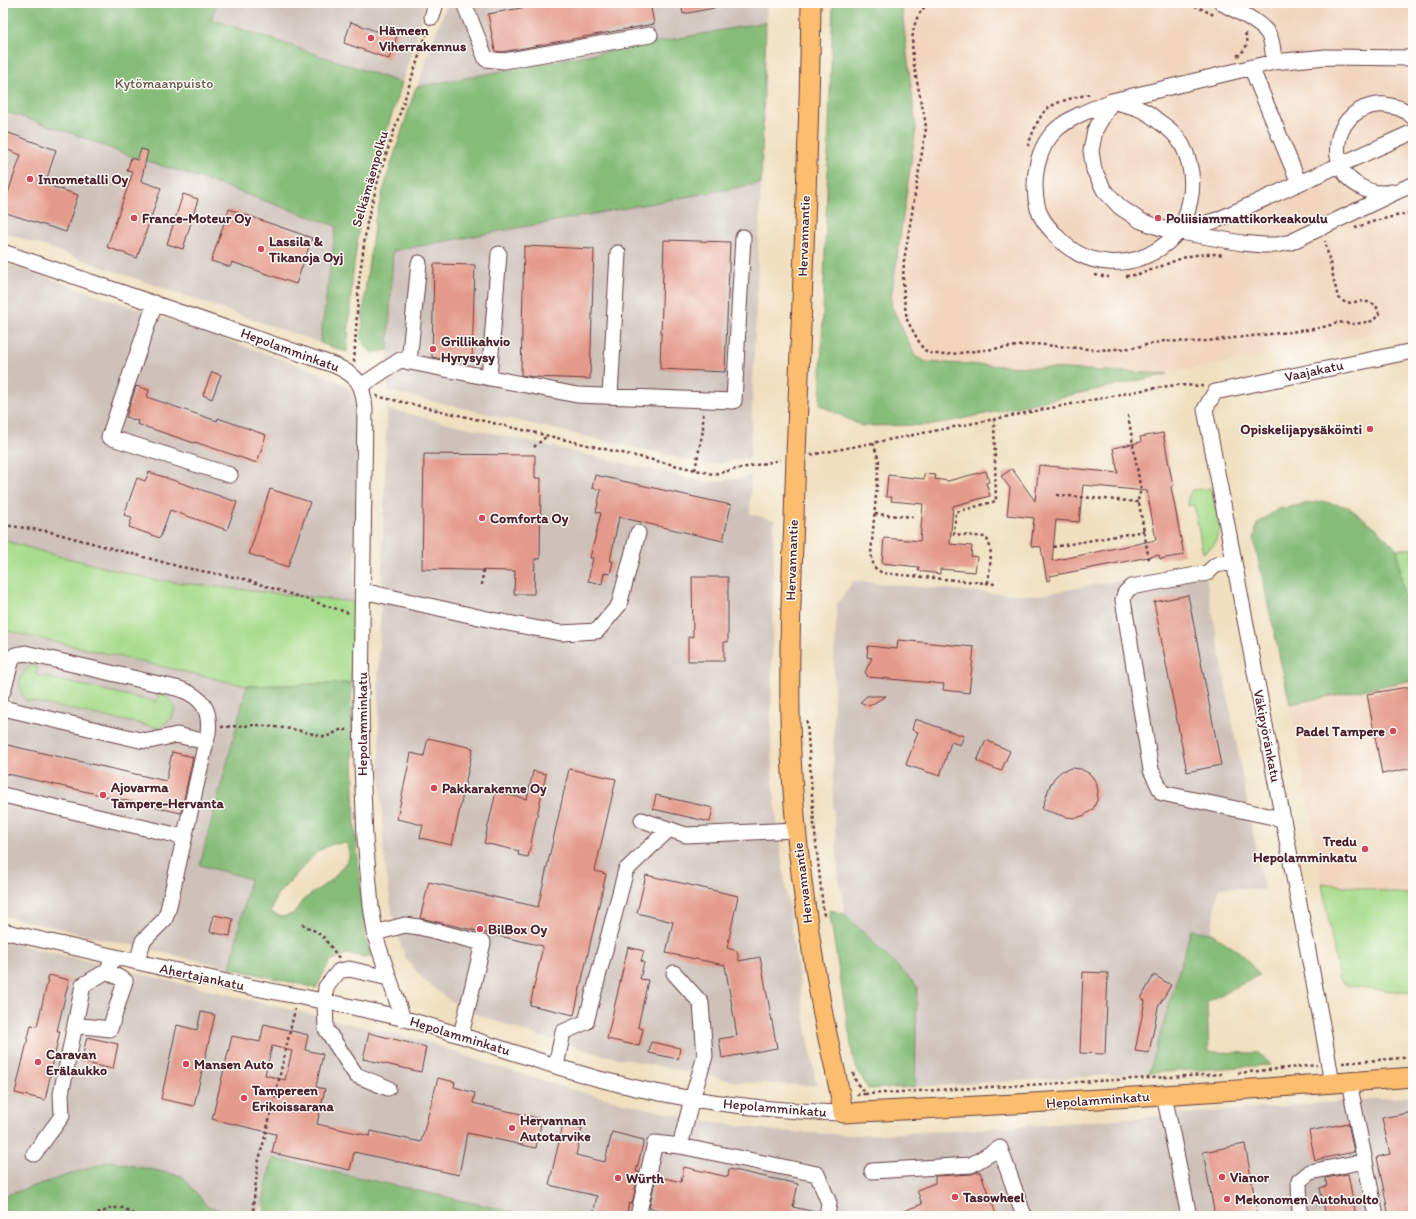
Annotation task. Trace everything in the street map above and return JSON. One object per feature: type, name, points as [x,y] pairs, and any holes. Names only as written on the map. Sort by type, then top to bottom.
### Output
[{"type":"main road","name":"Hervannantie","points":[[811,3],[808,128],[797,386],[789,692],[791,756],[796,830],[806,915],[823,1016],[842,1105]]},
{"type":"main road","name":"Hepolamminkatu","points":[[842,1105],[1008,1105],[1413,1077]]},
{"type":"street","points":[[464,3],[486,59],[504,61],[650,35]]},
{"type":"street","points":[[1220,10],[1256,23],[1267,33],[1272,47],[1274,62]]},
{"type":"street","points":[[1413,58],[1326,57],[1274,62],[1112,101],[1078,115],[1058,129],[1048,140],[1039,157],[1035,189],[1039,211],[1047,226],[1058,239],[1079,255],[1094,260],[1114,262],[1134,261],[1158,249],[1179,232],[1217,220],[1413,132]]},
{"type":"street","points":[[1251,67],[1299,183]]},
{"type":"street","points":[[1112,101],[1130,105],[1145,111],[1171,131],[1182,146],[1190,165],[1193,187],[1185,219],[1179,232]]},
{"type":"street","points":[[1112,101],[1095,130],[1090,151],[1094,170],[1104,190],[1120,207],[1141,221],[1179,232],[1216,239],[1263,245],[1276,245],[1291,242],[1407,187],[1413,180]]},
{"type":"street","points":[[1407,187],[1383,194],[1367,191],[1352,182],[1344,174],[1339,164],[1337,151],[1339,134],[1348,118],[1363,108],[1381,104],[1398,107],[1413,117]]},
{"type":"street","points":[[358,381],[400,360],[577,395],[734,401],[742,237]]},
{"type":"street","name":"Hepolamminkatu","points":[[3,252],[334,365],[348,371],[358,381],[364,394],[365,409],[362,618],[362,729],[365,838],[371,906],[376,939],[403,1019],[461,1035],[599,1079],[692,1099],[744,1107],[800,1112],[842,1105]]},
{"type":"street","points":[[610,396],[618,253]]},
{"type":"street","points":[[489,378],[499,254]]},
{"type":"street","points":[[409,362],[419,263]]},
{"type":"street","points":[[155,303],[109,437],[230,475]]},
{"type":"street","name":"Vaajakatu","points":[[1215,392],[1413,351]]},
{"type":"street","name":"Väkipyöränkatu","points":[[1215,392],[1205,409],[1282,819],[1330,1064],[1341,1083],[1365,1161],[1376,1216]]},
{"type":"street","points":[[363,591],[492,620],[561,633],[597,631],[619,605],[638,533]]},
{"type":"street","points":[[1233,562],[1216,565],[1207,573],[1132,588],[1125,593],[1123,600],[1151,770],[1162,793],[1282,819]]},
{"type":"street","points":[[3,691],[12,658],[15,655],[25,653],[180,689],[199,698],[205,707],[208,715],[207,735],[168,910],[165,919],[143,941],[137,962]]},
{"type":"street","points":[[3,708],[140,740],[149,741],[177,735],[207,735]]},
{"type":"street","points":[[3,795],[184,837]]},
{"type":"street","points":[[642,820],[686,835],[796,830]]},
{"type":"street","points":[[556,1066],[563,1032],[586,1022],[626,870],[669,829]]},
{"type":"street","points":[[376,933],[405,925],[483,943],[461,1035]]},
{"type":"street","name":"Ahertajankatu","points":[[3,931],[114,957],[403,1019]]},
{"type":"street","points":[[34,1154],[62,1116],[61,1094],[82,984],[107,971],[114,957]]},
{"type":"street","points":[[388,1088],[356,1075],[326,1029],[325,1002],[326,987],[339,971],[349,969],[389,978]]},
{"type":"street","points":[[75,1025],[110,1029],[125,981],[107,971]]},
{"type":"street","points":[[674,973],[701,1003],[705,1056],[680,1146]]},
{"type":"street","points":[[1164,1095],[1189,1216]]},
{"type":"street","points":[[638,1216],[655,1143],[680,1146],[817,1174],[829,1203],[827,1216]]},
{"type":"street","points":[[872,1171],[971,1165],[1000,1148],[1024,1216]]},
{"type":"street","points":[[1300,1216],[1298,1182],[1310,1172],[1365,1161]]},
{"type":"path","points":[[1189,3],[1220,10]]},
{"type":"path","name":"Selkämäenpolku","points":[[358,381],[359,281],[367,223],[380,173],[434,10]]},
{"type":"path","points":[[1236,57],[1243,53],[1248,42],[1244,32],[1239,27]]},
{"type":"path","points":[[1027,148],[1039,120],[1048,108],[1076,97],[1096,93]]},
{"type":"path","points":[[1348,231],[1375,221],[1413,212]]},
{"type":"path","points":[[1318,242],[1327,237]]},
{"type":"path","points":[[1120,277],[1137,275],[1186,257],[1202,254],[1230,256]]},
{"type":"path","points":[[1094,275],[1115,277]]},
{"type":"path","points":[[695,470],[703,430],[703,400]]},
{"type":"path","points":[[1128,415],[1141,491],[1138,497],[1148,560]]},
{"type":"path","points":[[988,583],[991,548],[989,540],[985,537],[954,534],[956,512],[996,501],[994,419]]},
{"type":"path","points":[[534,448],[547,436]]},
{"type":"path","points":[[873,443],[879,460],[871,554],[874,567],[882,573],[996,584]]},
{"type":"path","points":[[812,454],[812,462]]},
{"type":"path","points":[[1058,495],[1139,502]]},
{"type":"path","points":[[875,514],[913,517]]},
{"type":"path","points":[[3,525],[47,532],[181,567],[244,579],[362,618]]},
{"type":"path","points":[[1053,547],[1144,531]]},
{"type":"path","points":[[482,585],[483,570]]},
{"type":"path","points":[[807,716],[814,824],[825,924]]},
{"type":"path","points":[[207,735],[257,725],[292,729],[326,737],[340,730],[362,729]]},
{"type":"path","points":[[302,924],[318,932],[349,969]]},
{"type":"path","points":[[255,1216],[253,1207],[258,1164],[298,996]]},
{"type":"path","points":[[1234,1073],[1413,1057]]},
{"type":"path","points":[[851,1070],[856,1082],[864,1094]]},
{"type":"path","points":[[842,1105],[864,1094],[1226,1074]]},
{"type":"path","points":[[92,1216],[112,1208],[124,1208],[136,1216]]},
{"type":"path","points":[[3,1209],[20,1216]]},
{"type":"shaded area","points":[[217,3],[426,3],[402,83],[211,19]]},
{"type":"shaded area","points":[[448,3],[767,3],[766,22],[417,87],[440,21]]},
{"type":"shaded area","name":"Poliisiammattikorkeakoulu","points":[[901,3],[1413,3],[1413,324],[1323,344],[1168,374],[926,362],[915,356],[892,307],[891,299],[916,128]]},
{"type":"shaded area","points":[[3,111],[71,133],[130,156],[189,174],[336,226],[320,343],[3,232]]},
{"type":"shaded area","points":[[761,183],[750,458],[710,465],[388,391],[388,350],[393,251]]},
{"type":"shaded area","points":[[3,262],[310,369],[342,383],[351,391],[357,403],[354,602],[155,580],[51,554],[3,540]]},
{"type":"shaded area","points":[[387,409],[710,483],[751,476],[750,514],[774,520],[771,734],[773,785],[782,862],[806,1027],[817,1086],[737,1082],[598,1054],[535,1035],[476,1014],[449,1000],[423,979],[405,957],[396,930],[390,901],[384,854],[380,768],[378,686]]},
{"type":"shaded area","points":[[1204,565],[1264,890],[1219,887],[1211,932],[1191,931],[1149,1073],[915,1087],[917,986],[845,914],[839,879],[833,805],[834,665],[837,604],[853,581],[988,593],[1039,595]]},
{"type":"shaded area","points":[[3,630],[247,686],[200,865],[250,879],[230,968],[3,916]]},
{"type":"shaded area","points":[[1413,680],[1413,895],[1322,883],[1290,704]]},
{"type":"shaded area","points":[[3,941],[427,1042],[486,1063],[563,1087],[620,1102],[700,1120],[776,1131],[853,1135],[949,1131],[1413,1096],[1413,1216],[531,1216],[272,1158],[263,1204],[253,1216],[243,1216],[207,1206],[181,1176],[110,1161],[3,1196]]},
{"type":"green space","name":"Kytömaanpuisto","points":[[3,3],[217,3],[211,19],[402,83],[374,170],[360,220],[352,281],[347,352],[320,343],[336,226],[189,174],[130,156],[71,133],[3,111]]},
{"type":"green space","points":[[833,3],[901,3],[916,128],[891,299],[892,307],[915,356],[926,362],[1168,374],[934,425],[862,426],[820,405]]},
{"type":"green space","points":[[766,22],[761,183],[393,251],[388,350],[372,353],[361,340],[366,283],[375,220],[416,87]]},
{"type":"green space","points":[[1211,488],[1220,529],[1214,545],[1203,553],[1194,505],[1188,506],[1188,498],[1192,490]]},
{"type":"green space","points":[[1321,501],[1348,507],[1375,527],[1397,549],[1404,598],[1413,612],[1413,680],[1290,704],[1254,540],[1257,524],[1278,509]]},
{"type":"green space","points":[[3,540],[51,554],[155,580],[354,602],[351,683],[247,686],[3,630]]},
{"type":"green space","points":[[1397,549],[1413,549],[1413,612],[1404,598]]},
{"type":"green space","points":[[32,665],[37,666],[36,675],[157,702],[159,693],[168,698],[175,708],[172,718],[159,728],[25,700],[22,695],[20,681],[27,669]]},
{"type":"green space","points":[[351,683],[355,828],[366,940],[372,958],[346,954],[330,961],[316,988],[230,968],[250,879],[200,865],[247,686]],"holes":[[[345,843],[349,847],[349,858],[333,879],[303,900],[293,914],[281,917],[271,912],[276,896],[318,851],[332,844]]]},
{"type":"green space","points":[[1322,883],[1413,895],[1413,993],[1348,986],[1339,979]]},
{"type":"green space","points":[[829,910],[845,914],[917,986],[915,1087],[868,1089],[854,1063]]},
{"type":"green space","points":[[1191,930],[1211,933],[1241,953],[1259,975],[1207,1002],[1209,1052],[1260,1053],[1270,1065],[1149,1073]]},
{"type":"green space","points":[[272,1158],[531,1216],[267,1216],[263,1204]]},
{"type":"green space","points":[[110,1161],[182,1176],[207,1206],[243,1216],[139,1216],[124,1213],[111,1216],[3,1216],[4,1196]]},
{"type":"building","points":[[548,3],[650,3],[654,24],[502,52],[495,51],[488,14]]},
{"type":"building","points":[[681,3],[713,3],[714,8],[683,14]]},
{"type":"building","name":"Hämeen Viherrakennus","points":[[351,22],[381,33],[384,25],[399,30],[389,59],[344,43]]},
{"type":"building","points":[[3,131],[56,150],[45,184],[78,195],[66,232],[3,212],[3,207],[21,155],[3,148]]},
{"type":"building","name":"France-Moteur Oy","points":[[141,149],[148,151],[141,181],[161,188],[137,258],[107,247],[133,172],[127,171],[131,158],[137,160]]},
{"type":"building","points":[[183,194],[198,199],[183,249],[167,244]]},
{"type":"building","name":"Lassila & Tikanoja Oyj","points":[[229,209],[312,238],[296,284],[232,262],[230,267],[211,261]]},
{"type":"building","points":[[664,240],[730,242],[725,372],[660,369]]},
{"type":"building","points":[[524,246],[594,249],[590,379],[534,377],[521,375]]},
{"type":"building","points":[[434,264],[475,265],[472,360],[442,359],[432,357]]},
{"type":"building","points":[[212,372],[221,375],[212,399],[203,395]]},
{"type":"building","points":[[136,386],[149,390],[147,397],[217,421],[218,418],[266,435],[257,463],[137,424],[138,421],[126,417]]},
{"type":"building","points":[[1163,433],[1173,486],[1171,487],[1184,555],[1160,559],[1159,555],[1050,576],[1050,580],[1047,581],[1041,547],[1031,546],[1034,518],[1007,515],[1010,488],[1001,476],[1012,469],[1035,501],[1039,465],[1118,473],[1113,448],[1141,442],[1140,437]],"holes":[[[1083,485],[1147,491],[1156,540],[1052,561],[1056,520],[1079,522]]]},
{"type":"building","name":"Comforta Oy","points":[[424,454],[535,455],[535,478],[541,478],[540,559],[535,559],[534,594],[514,594],[515,571],[422,569]]},
{"type":"building","points":[[986,471],[989,482],[986,483],[990,496],[953,506],[950,544],[972,546],[971,556],[977,557],[975,572],[940,569],[940,574],[918,571],[919,567],[882,563],[884,538],[920,541],[923,504],[891,501],[892,497],[886,497],[888,475],[924,479],[924,474],[936,475],[935,479],[948,481]]},
{"type":"building","points":[[149,472],[237,502],[227,530],[170,510],[160,538],[129,527],[132,517],[124,515],[137,478],[145,481]]},
{"type":"building","points":[[595,475],[731,505],[723,541],[619,517],[610,561],[613,561],[610,574],[604,573],[602,584],[588,581],[593,558],[590,558],[601,513],[596,512],[601,490],[592,488]]},
{"type":"building","points":[[270,489],[310,502],[288,567],[249,554]]},
{"type":"building","points":[[692,577],[728,577],[728,642],[724,642],[724,661],[688,661],[688,637],[693,637]]},
{"type":"building","points":[[1188,595],[1221,765],[1187,772],[1154,602]]},
{"type":"building","points":[[898,640],[974,647],[969,693],[943,690],[944,684],[868,677],[865,672],[872,658],[867,657],[868,646],[897,649]]},
{"type":"building","name":"Padel Tampere","points":[[1413,686],[1413,768],[1382,774],[1367,694]]},
{"type":"building","points":[[867,696],[886,696],[869,706],[860,702]]},
{"type":"building","points":[[915,719],[964,736],[960,745],[951,742],[940,776],[906,765],[918,732],[912,730]]},
{"type":"building","name":"Pakkarakenne Oy","points":[[428,738],[473,748],[452,845],[420,838],[423,825],[397,819],[411,753],[424,756]]},
{"type":"building","points":[[986,740],[1010,751],[1001,771],[977,761]]},
{"type":"building","points":[[3,744],[166,781],[172,752],[193,757],[181,813],[3,773]]},
{"type":"building","points":[[1072,768],[1081,769],[1090,774],[1096,782],[1098,791],[1097,800],[1093,809],[1085,815],[1076,818],[1066,817],[1042,809],[1050,785],[1055,777],[1062,771]]},
{"type":"building","points":[[569,769],[616,779],[595,871],[606,874],[574,1015],[530,1005],[543,946],[420,918],[429,882],[538,907]]},
{"type":"building","points":[[533,771],[546,774],[528,857],[518,855],[519,851],[484,843],[496,792],[527,799]]},
{"type":"building","points":[[656,795],[713,808],[710,822],[653,809]]},
{"type":"building","points":[[646,875],[738,896],[727,948],[737,951],[739,961],[760,957],[777,1048],[722,1058],[719,1039],[737,1036],[725,965],[666,953],[673,922],[637,913]]},
{"type":"building","points":[[214,915],[233,919],[230,936],[210,932]]},
{"type":"building","points":[[628,947],[644,951],[641,961],[644,962],[640,979],[648,980],[638,1027],[643,1029],[639,1046],[607,1039]]},
{"type":"building","points":[[1083,972],[1108,973],[1105,1054],[1080,1053]]},
{"type":"building","name":"Caravan Erälaukko","points":[[49,975],[69,980],[57,1031],[60,1031],[45,1100],[15,1093],[31,1025],[37,1026]]},
{"type":"building","points":[[1154,975],[1171,985],[1158,1007],[1149,1053],[1135,1051],[1145,1001],[1141,998]]},
{"type":"building","name":"Mansen Auto","points":[[201,1012],[215,1015],[194,1106],[161,1099],[177,1025],[197,1030]]},
{"type":"building","points":[[264,1024],[308,1035],[305,1050],[323,1054],[316,1087],[325,1089],[317,1124],[370,1136],[371,1131],[421,1142],[438,1078],[455,1082],[454,1087],[475,1093],[473,1103],[542,1119],[536,1148],[467,1133],[459,1175],[354,1152],[350,1170],[272,1153],[276,1134],[212,1119],[232,1036],[260,1042]],"holes":[[[272,1046],[292,1051],[285,1080],[265,1075]]]},
{"type":"building","points":[[369,1033],[426,1047],[421,1072],[363,1059]]},
{"type":"building","points":[[87,1037],[118,1044],[113,1069],[81,1062]]},
{"type":"building","points":[[651,1042],[680,1048],[678,1059],[649,1053]]},
{"type":"building","points":[[1413,1112],[1413,1216],[1389,1216],[1377,1157],[1390,1154],[1382,1118]]},
{"type":"building","points":[[1348,1123],[1354,1152],[1315,1160],[1309,1131]]},
{"type":"building","points":[[563,1124],[582,1128],[576,1155],[605,1162],[612,1132],[644,1140],[636,1172],[639,1172],[632,1204],[629,1203],[626,1216],[593,1216],[597,1196],[549,1185]]},
{"type":"building","points":[[1245,1144],[1258,1216],[1215,1216],[1203,1152]]},
{"type":"building","points":[[684,1167],[728,1177],[729,1169],[798,1184],[793,1207],[815,1212],[814,1216],[687,1216],[649,1208],[656,1176],[681,1182]]},
{"type":"building","name":"Tasowheel","points":[[980,1172],[997,1216],[893,1215],[922,1204],[917,1190],[935,1183],[935,1176],[972,1174]]},
{"type":"building","points":[[1348,1174],[1356,1216],[1326,1216],[1320,1188],[1327,1186],[1325,1178]]},
{"type":"place","name":"Hämeen Viherrakennus","points":[[371,38]]},
{"type":"place","name":"Innometalli Oy","points":[[30,179]]},
{"type":"place","name":"France-Moteur Oy","points":[[134,218]]},
{"type":"place","name":"Poliisiammattikorkeakoulu","points":[[1158,218]]},
{"type":"place","name":"Lassila & Tikanoja Oyj","points":[[261,249]]},
{"type":"place","name":"Grillikahvio Hyrysysy","points":[[433,349]]},
{"type":"place","name":"Opiskelijapysäköinti","points":[[1370,429]]},
{"type":"place","name":"Comforta Oy","points":[[482,518]]},
{"type":"place","name":"Padel Tampere","points":[[1393,731]]},
{"type":"place","name":"Pakkarakenne Oy","points":[[434,788]]},
{"type":"place","name":"Ajovarma Tampere-Hervanta","points":[[103,795]]},
{"type":"place","name":"Tredu Hepolamminkatu","points":[[1365,849]]},
{"type":"place","name":"BilBox Oy","points":[[480,929]]},
{"type":"place","name":"Caravan Erälaukko","points":[[38,1062]]},
{"type":"place","name":"Mansen Auto","points":[[186,1064]]},
{"type":"place","name":"Tampereen Erikoissarana","points":[[244,1098]]},
{"type":"place","name":"Hervannan Autotarvike","points":[[512,1128]]},
{"type":"place","name":"Vianor","points":[[1222,1177]]},
{"type":"place","name":"Würth","points":[[618,1178]]},
{"type":"place","name":"Tasowheel","points":[[955,1197]]},
{"type":"place","name":"Mekonomen Autohuolto","points":[[1227,1199]]}]
